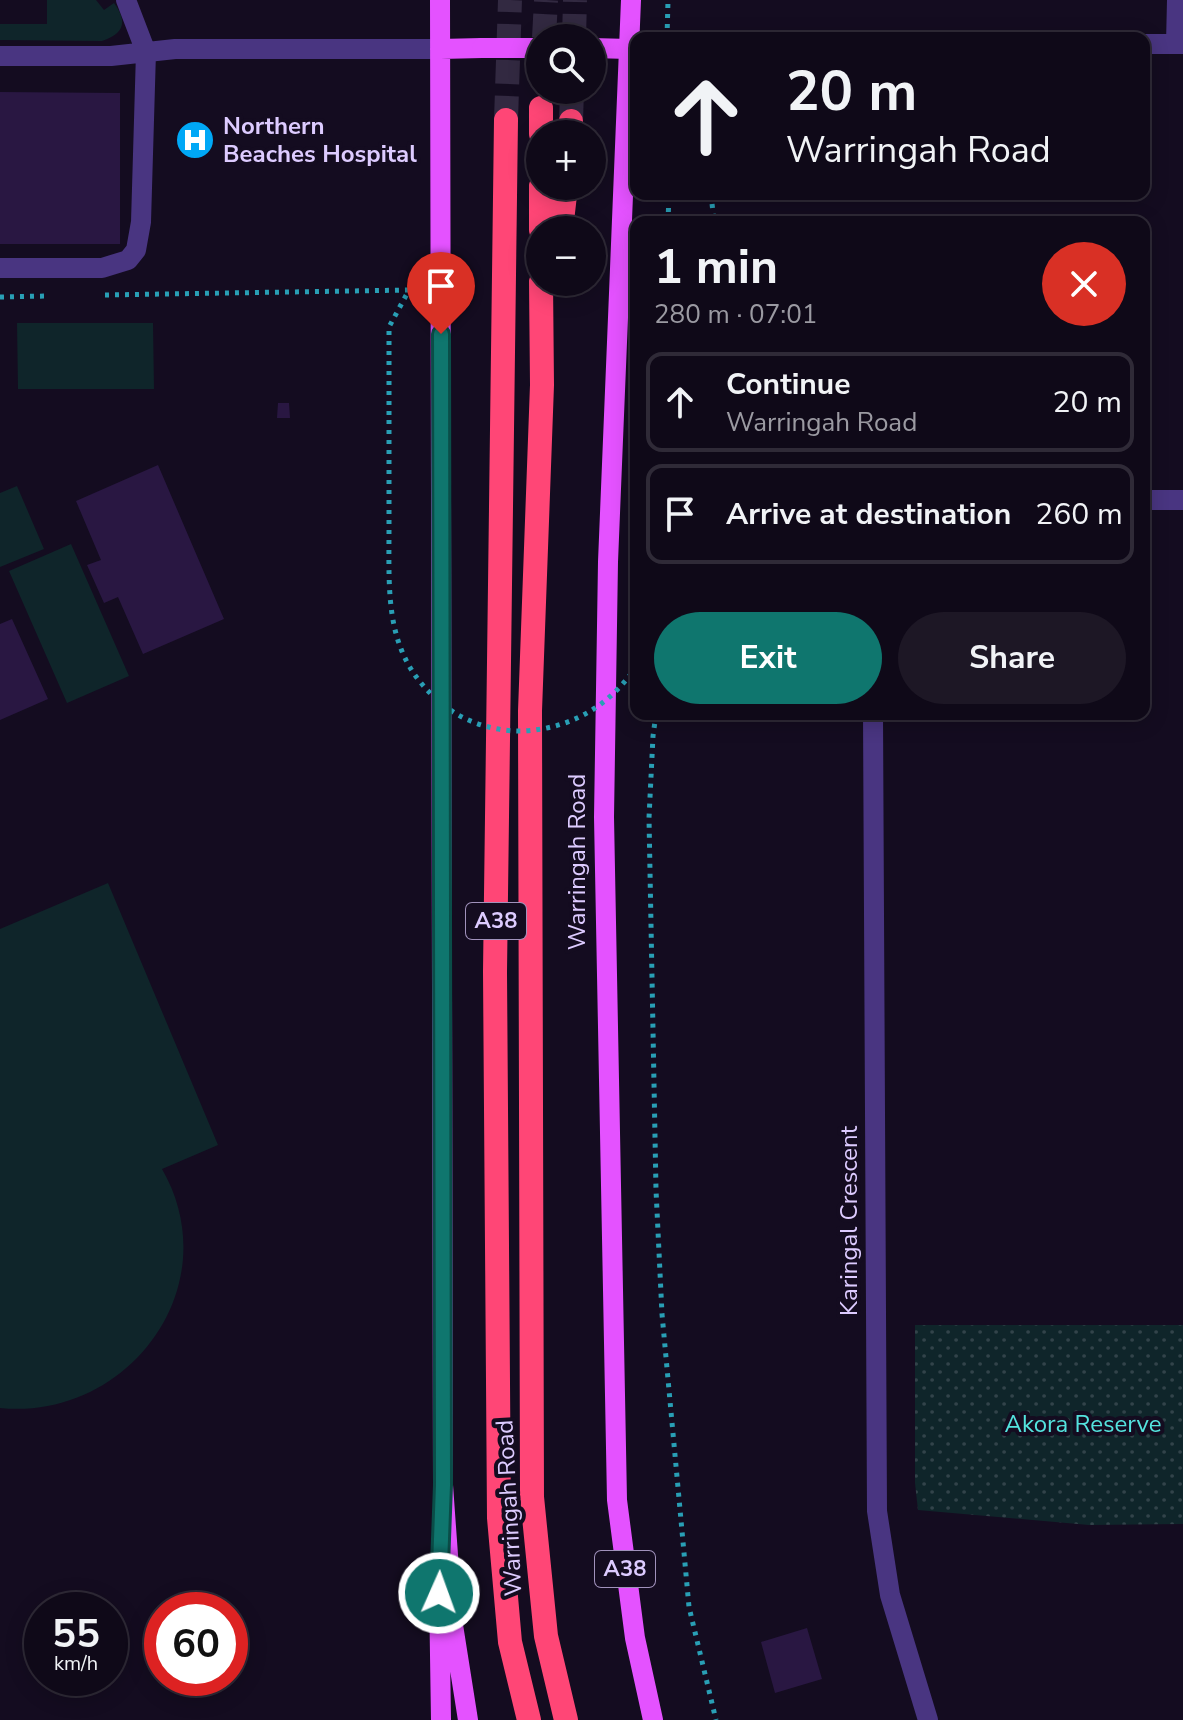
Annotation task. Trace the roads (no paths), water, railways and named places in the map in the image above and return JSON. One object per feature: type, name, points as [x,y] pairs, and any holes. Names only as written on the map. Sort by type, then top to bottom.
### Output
[{"type":"highway","points":[[541,108],[541,120]]},
{"type":"highway","name":"Warringah Road","points":[[506,120],[495,972],[499,1518],[510,1642],[529,1720]]},
{"type":"highway","name":"Warringah Road","points":[[541,296],[542,385],[530,711],[532,1497],[546,1636],[566,1720]]},
{"type":"highway","points":[[542,385],[553,296]]},
{"type":"main road","name":"A38","points":[[440,0],[443,1485],[453,1625],[468,1720]]},
{"type":"main road","name":"Warringah Road","points":[[631,0],[632,32]]},
{"type":"main road","points":[[440,49],[526,48]]},
{"type":"main road","points":[[606,48],[630,48]]},
{"type":"main road","name":"Warringah Road","points":[[630,110],[608,562],[604,817],[617,1500],[635,1638],[653,1720]]},
{"type":"main road","points":[[441,1720],[438,1615],[443,1485]]},
{"type":"street","points":[[0,268],[102,268],[128,260],[136,250],[141,222],[146,52],[126,0]]},
{"type":"street","points":[[1150,44],[1180,44],[1177,0]]},
{"type":"street","points":[[0,56],[111,56],[175,49],[440,49]]},
{"type":"street","points":[[1150,500],[1183,500]]},
{"type":"street","name":"Karingal Crescent","points":[[873,720],[877,1511],[890,1595],[928,1720]]},
{"type":"tunnel","points":[[506,120],[510,0]]},
{"type":"tunnel","points":[[545,24],[546,0]]},
{"type":"tunnel","points":[[574,24],[575,0]]},
{"type":"tunnel","points":[[571,120],[572,104]]},
{"type":"place","name":"Northern Beaches Hospital","points":[[195,140]]},
{"type":"park label","name":"Akora Reserve","points":[[1083,1424]]}]
